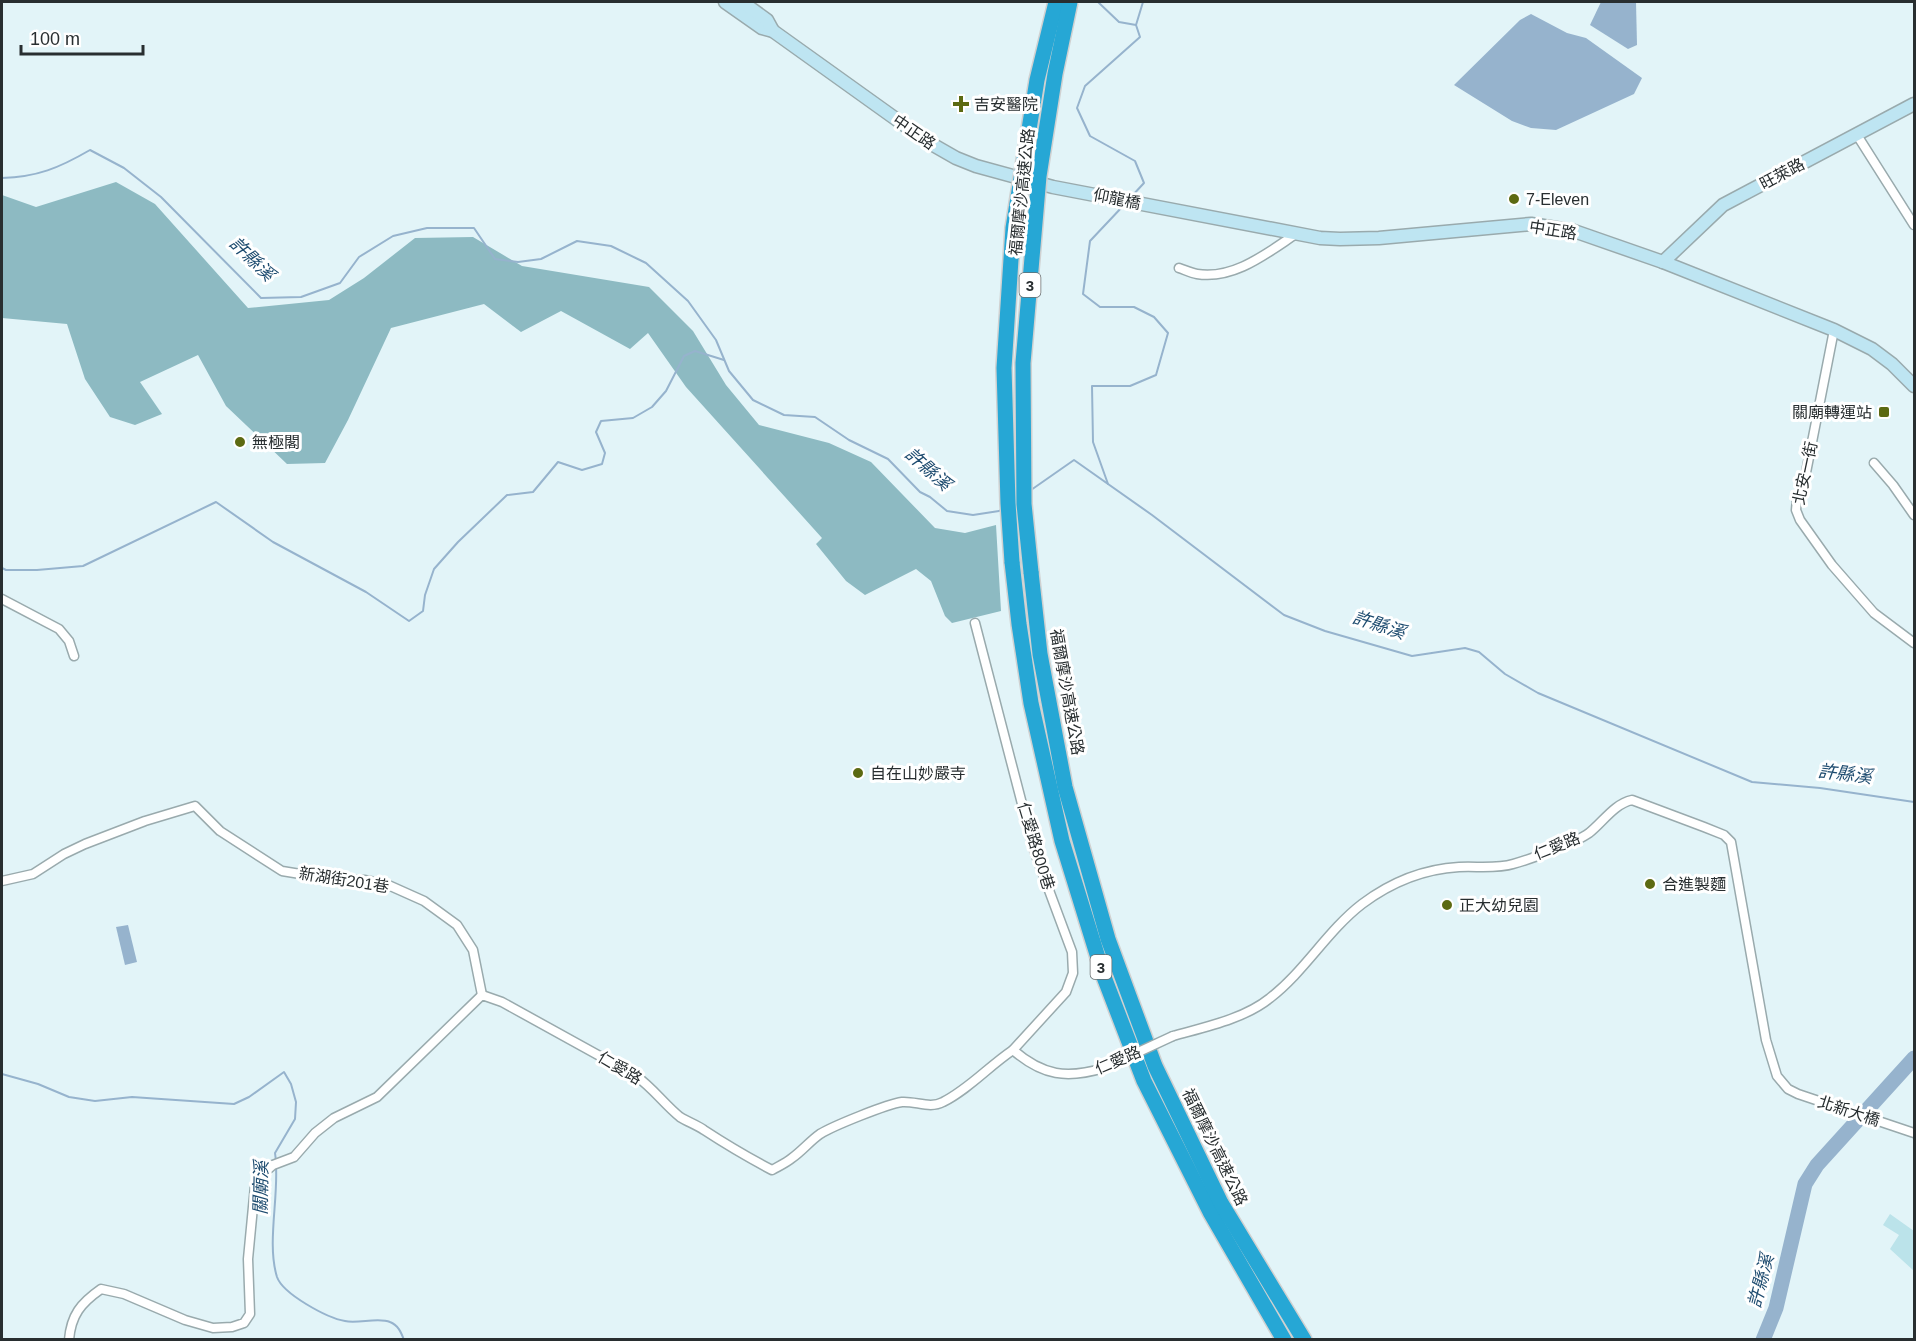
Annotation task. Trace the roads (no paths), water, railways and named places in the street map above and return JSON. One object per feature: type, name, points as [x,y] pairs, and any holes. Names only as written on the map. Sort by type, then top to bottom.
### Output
[{"type":"highway","name":"福爾摩沙高速公路","points":[[1056,2],[1037,80],[1013,228],[1004,368],[1012,562],[1019,624],[1036,726],[1062,841],[1104,977],[1144,1081],[1210,1212],[1284,1340]]},
{"type":"highway","name":"福爾摩沙高速公路","points":[[1071,2],[1054,74],[1039,176],[1023,363],[1024,504],[1040,654],[1065,788],[1107,939],[1155,1066],[1221,1203],[1304,1340]]},
{"type":"main road","name":"中正路","points":[[725,2],[762,28],[773,30]]},
{"type":"main road","name":"中正路","points":[[742,2],[767,20],[773,30],[942,151],[976,166],[1075,191]]},
{"type":"main road","name":"旺萊路","points":[[1663,262],[1724,206],[1914,104]]},
{"type":"main road","name":"仰龍橋","points":[[1075,191],[1159,207]]},
{"type":"main road","name":"中正路","points":[[1159,207],[1296,234],[1340,239],[1531,224],[1574,231],[1663,262],[1834,330],[1872,349],[1892,364],[1914,386]]},
{"type":"street","points":[[1857,135],[1914,225]]},
{"type":"street","points":[[1179,268],[1198,274],[1224,273],[1245,267],[1296,234]]},
{"type":"street","name":"北安一街","points":[[1834,330],[1802,492],[1797,499],[1796,510],[1800,520],[1820,549],[1855,593],[1874,613],[1914,644]]},
{"type":"street","points":[[1874,463],[1914,515]]},
{"type":"street","points":[[2,599],[59,630],[69,641],[74,656]]},
{"type":"street","name":"仁愛路800巷","points":[[975,623],[1034,850],[1072,952],[1073,973],[1066,992],[1013,1050]]},
{"type":"street","name":"仁愛路","points":[[483,994],[502,1002],[636,1076],[651,1087],[663,1102],[682,1118],[772,1170],[794,1157],[804,1146],[822,1133],[848,1121],[902,1102],[939,1104],[955,1096],[1013,1050],[1026,1061],[1041,1068],[1059,1074],[1082,1075],[1104,1068],[1173,1036],[1248,1012],[1270,999],[1362,904],[1401,881],[1422,873],[1456,867],[1512,864],[1588,834],[1622,802],[1632,800],[1704,826],[1724,835],[1731,842],[1766,1040],[1777,1076],[1788,1089],[1798,1094]]},
{"type":"street","name":"新湖街201巷","points":[[2,881],[33,874],[64,854],[85,844],[146,821],[195,806],[220,831],[282,870],[337,880],[364,880],[386,884],[424,901],[457,925],[473,950],[483,994]]},
{"type":"street","points":[[69,1340],[70,1324],[87,1299],[101,1289],[124,1294],[185,1320],[213,1328],[232,1327],[244,1323],[250,1314],[248,1259],[255,1186],[273,1165],[294,1157],[315,1132],[334,1118],[376,1097],[483,994]]},
{"type":"street","name":"北新大橋","points":[[1798,1094],[1914,1133]]},
{"type":"waterway","points":[[1098,2],[1119,22],[1136,25],[1140,37],[1085,86],[1077,108],[1090,136],[1135,161],[1144,183],[1131,197]]},
{"type":"waterway","points":[[1136,25],[1143,2]]},
{"type":"waterway","name":"許縣溪","points":[[2,178],[26,176],[48,170],[90,150],[124,168],[161,197],[261,298],[301,297],[340,283],[359,257],[393,236],[427,228],[474,228],[495,259],[518,262],[541,259],[577,241],[611,246],[646,263],[688,301],[716,340],[729,371],[753,400],[784,415],[815,417],[849,440],[888,459],[920,492],[947,511],[973,515],[999,511],[1004,508]]},
{"type":"waterway","points":[[1108,484],[1093,442],[1092,386],[1130,386],[1156,375],[1168,333],[1154,317],[1134,307],[1100,307],[1083,294],[1090,241],[1123,206]]},
{"type":"waterway","points":[[2,568],[37,570],[83,566],[216,502],[273,542],[366,592],[409,621],[423,611],[425,595],[434,569],[458,542],[507,495],[533,492],[558,462],[582,470],[602,464],[605,453],[596,432],[601,421],[633,418],[652,407],[666,391],[684,356],[695,351],[724,360]]},
{"type":"waterway","name":"許縣溪","points":[[1031,490],[1074,460],[1152,515],[1284,615],[1325,631],[1412,656],[1465,648],[1479,652],[1505,674],[1538,693],[1752,782],[1820,788],[1914,802]]},
{"type":"waterway","name":"許縣溪","points":[[1763,1340],[1776,1308],[1805,1184],[1817,1165],[1914,1058]]},
{"type":"waterway","name":"關廟溪","points":[[2,1074],[38,1084],[69,1097],[95,1101],[132,1097],[234,1104],[249,1097],[284,1072],[291,1084],[296,1102],[295,1119],[275,1153],[276,1161]]},
{"type":"waterway","name":"關廟溪","points":[[276,1167],[273,1251],[277,1277],[281,1284],[296,1298],[337,1319],[350,1322],[380,1320],[393,1323],[404,1340]]},
{"type":"place","name":"吉安醫院","points":[[961,104]]},
{"type":"place","name":"7-Eleven","points":[[1514,199]]},
{"type":"place","name":"關廟轉運站","points":[[1884,412]]},
{"type":"place","name":"無極閣","points":[[240,442]]},
{"type":"place","name":"自在山妙嚴寺","points":[[858,773]]},
{"type":"place","name":"合進製麵","points":[[1650,884]]},
{"type":"place","name":"正大幼兒園","points":[[1447,905]]}]
